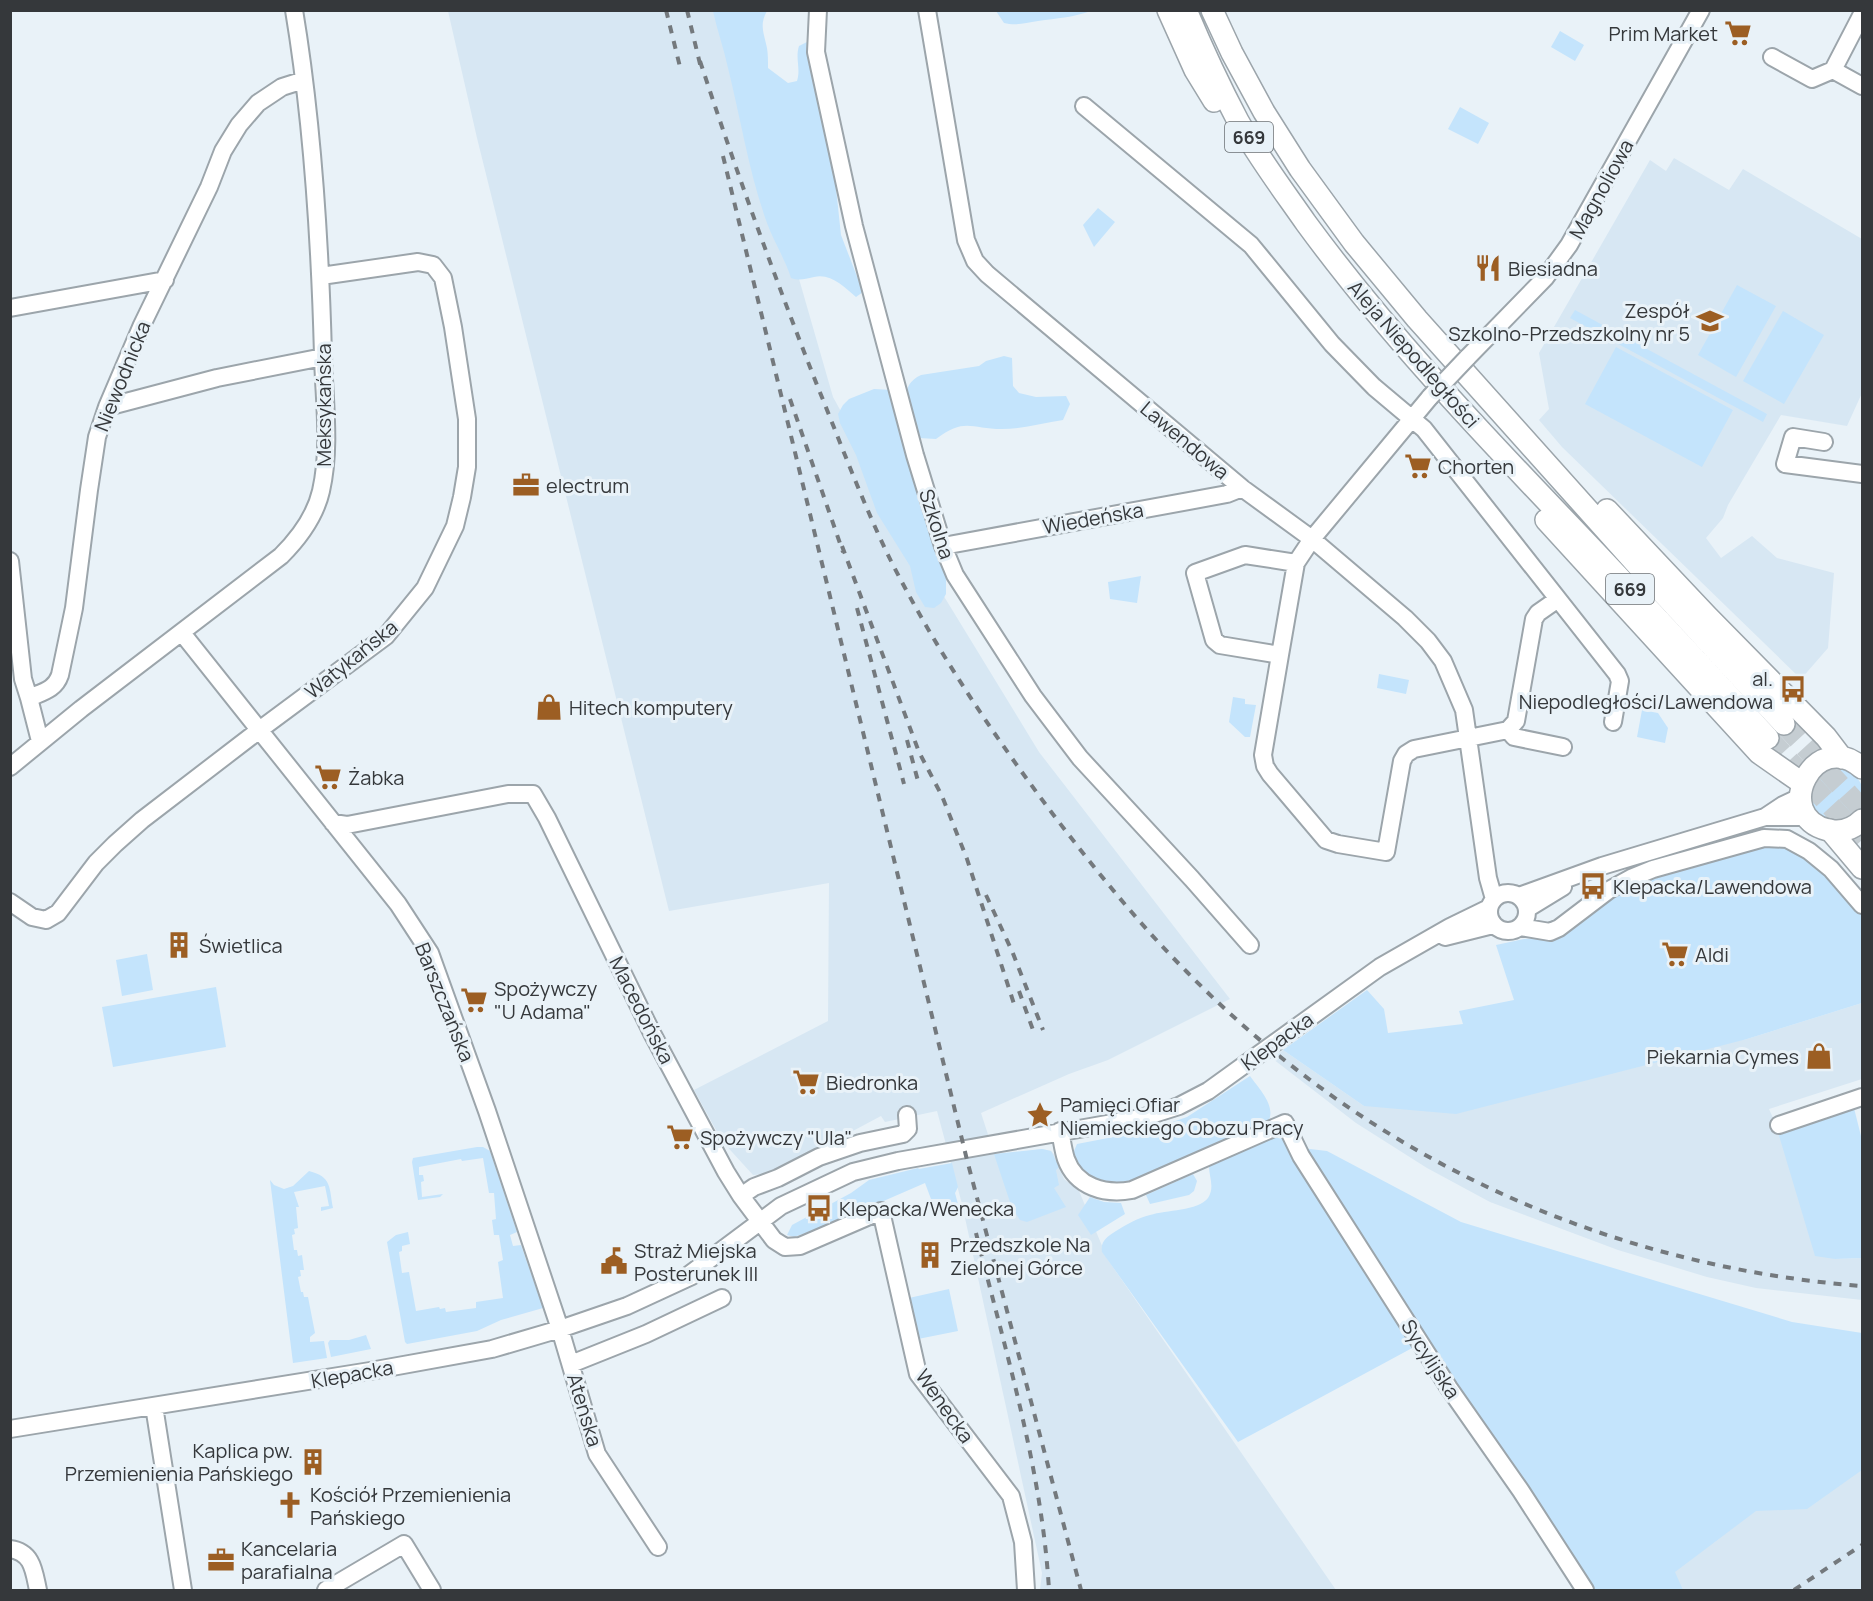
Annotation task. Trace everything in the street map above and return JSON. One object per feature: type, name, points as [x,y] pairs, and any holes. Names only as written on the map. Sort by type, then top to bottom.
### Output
[{"type":"main road","points":[[1168,10],[1195,70],[1268,187],[1329,254]]},
{"type":"main road","name":"Aleja Niepodległości","points":[[1186,10],[1208,63],[1239,123],[1276,181],[1329,254],[1395,337],[1490,442],[1626,584],[1768,738]]},
{"type":"main road","name":"Aleja Niepodległości","points":[[1212,10],[1259,103],[1300,169],[1354,243],[1417,319],[1648,577],[1784,723]]},
{"type":"main road","points":[[1224,10],[1300,169]]},
{"type":"main road","points":[[1490,442],[1541,515],[1760,753],[1801,790],[1808,817],[1822,828],[1830,830],[1849,829],[1863,820]]},
{"type":"main road","points":[[1539,453],[1612,515],[1826,737],[1857,764]]},
{"type":"main road","points":[[1801,790],[1808,772],[1817,763],[1829,758],[1857,764]]},
{"type":"main road","points":[[1830,830],[1863,868]]},
{"type":"street","name":"Szkolna","points":[[818,10],[816,52],[854,226],[915,455],[943,546],[955,575],[1033,696],[1080,758],[1250,945]]},
{"type":"street","name":"Lawendowa","points":[[927,10],[966,240],[975,261],[987,274],[1242,488],[1312,539],[1405,618],[1428,641],[1443,661],[1464,710],[1492,911]]},
{"type":"street","name":"Magnoliowa","points":[[1296,563],[1312,539],[1430,397],[1545,279],[1569,245],[1701,10]]},
{"type":"street","name":"Meksykańska","points":[[40,741],[281,556],[294,544],[313,513],[320,495],[325,460],[321,276],[304,80],[294,11]]},
{"type":"street","points":[[1772,57],[1812,79],[1833,70],[1863,14]]},
{"type":"street","points":[[1833,70],[1863,86]]},
{"type":"street","name":"Niewodnicka","points":[[29,698],[53,688],[60,675],[74,608],[88,490],[97,437],[107,407],[142,325],[209,188],[223,151],[239,125],[258,103],[282,87],[304,80]]},
{"type":"street","points":[[1084,106],[1251,245],[1332,344],[1374,387],[1424,429],[1617,674],[1620,681],[1613,722]]},
{"type":"street","name":"Watykańska","points":[[10,902],[32,917],[46,920],[58,913],[96,863],[142,820],[386,636],[425,588],[455,526],[465,477],[467,419],[453,327],[442,278],[433,265],[418,262],[321,276]]},
{"type":"street","points":[[10,308],[165,280]]},
{"type":"street","points":[[107,407],[217,378],[323,357]]},
{"type":"street","points":[[1824,442],[1793,438],[1785,464],[1863,474]]},
{"type":"street","name":"Wiedeńska","points":[[943,546],[1227,494],[1242,488]]},
{"type":"street","points":[[1280,655],[1220,645],[1214,640],[1195,573],[1245,555],[1296,563],[1263,755],[1264,766],[1326,840],[1386,852],[1402,761],[1406,754],[1413,749],[1508,730],[1516,721],[1534,620],[1538,613],[1558,599]]},
{"type":"street","points":[[10,561],[23,679],[40,741],[10,767]]},
{"type":"street","name":"Barszczańska","points":[[182,633],[398,904],[430,953],[488,1111],[560,1329]]},
{"type":"street","points":[[1508,730],[1515,737],[1563,747]]},
{"type":"street","points":[[1765,817],[1801,790]]},
{"type":"street","name":"Macedońska","points":[[333,823],[347,825],[508,794],[533,794],[547,818],[653,1035],[741,1196],[764,1226],[780,1245],[792,1248],[881,1211]]},
{"type":"street","points":[[1808,817],[1765,817],[1551,883],[1521,908],[1509,931],[1503,931],[1492,911],[1506,893],[1521,908],[1550,932],[1559,928],[1609,890],[1631,878],[1653,869],[1764,838],[1787,839],[1809,850],[1831,869],[1863,905]]},
{"type":"street","name":"Lawendowa","points":[[1483,846],[1498,874],[1521,908]]},
{"type":"street","name":"Klepacka","points":[[10,1429],[492,1349],[627,1306],[682,1280],[764,1226],[781,1206],[840,1177],[898,1161],[1141,1118],[1179,1106],[1208,1091],[1380,967],[1430,939],[1492,911]]},
{"type":"street","points":[[1779,1125],[1863,1097]]},
{"type":"street","points":[[741,1196],[754,1187],[778,1178],[819,1157],[860,1143],[903,1134],[908,1129],[907,1115]]},
{"type":"street","name":"Sycylijska","points":[[1060,1131],[1066,1160],[1072,1172],[1094,1188],[1105,1192],[1119,1192],[1132,1190],[1285,1123],[1300,1156],[1430,1358],[1585,1590]]},
{"type":"street","name":"Wenecka","points":[[881,1211],[891,1264],[918,1374],[1011,1496],[1023,1542],[1026,1590]]},
{"type":"street","points":[[571,1364],[646,1334],[722,1298]]},
{"type":"street","name":"Ateńska","points":[[560,1329],[597,1454],[658,1547]]},
{"type":"street","points":[[154,1406],[183,1590]]},
{"type":"street","points":[[326,1590],[404,1544],[432,1590]]},
{"type":"street","points":[[10,1549],[27,1556],[34,1567],[38,1590]]},
{"type":"shaded area","points":[[448,11],[724,11],[833,397],[937,585],[1039,752],[1230,999],[1108,1060],[1069,1074],[981,1113],[995,1156],[1042,1149],[1054,1154],[1064,1179],[1079,1191],[1108,1260],[1336,1590],[1040,1590],[1042,1573],[962,1204],[937,1111],[885,1122],[881,1116],[774,1173],[753,1175],[722,1141],[694,1090],[828,1021],[829,883],[669,911],[477,138]]},
{"type":"shaded area","points":[[713,11],[767,11],[763,25],[768,68],[788,83],[797,81],[799,46],[807,42],[813,56],[833,160],[841,235],[863,292],[856,297],[837,282],[826,277],[800,280],[791,278],[761,204]]},
{"type":"shaded area","points":[[996,11],[1091,11],[1064,18],[1013,24],[1004,23]]},
{"type":"shaded area","points":[[1560,31],[1584,45],[1575,61],[1551,47]]},
{"type":"shaded area","points":[[1460,107],[1489,123],[1478,144],[1448,129]]},
{"type":"shaded area","name":"Zespół Szkolno-Przedszkolny nr 5","points":[[1674,158],[1729,190],[1743,169],[1862,239],[1862,393],[1847,426],[1781,415],[1728,505],[1723,518],[1706,538],[1721,558],[1752,536],[1777,558],[1834,573],[1828,648],[1801,679],[1562,447],[1539,420],[1549,409],[1539,353],[1650,160],[1666,171]]},
{"type":"shaded area","points":[[1098,208],[1115,222],[1094,247],[1083,225]]},
{"type":"shaded area","points":[[1737,285],[1776,306],[1736,377],[1698,355]]},
{"type":"shaded area","points":[[1575,310],[1767,414],[1763,422],[1570,318]]},
{"type":"shaded area","points":[[1783,311],[1824,335],[1784,404],[1743,381]]},
{"type":"shaded area","points":[[1616,347],[1733,410],[1702,467],[1585,404]]},
{"type":"shaded area","points":[[1004,356],[1012,358],[1013,386],[1019,393],[1036,397],[1066,396],[1070,404],[1063,420],[1010,429],[961,426],[936,439],[919,438],[906,404],[908,388],[913,381],[921,375],[979,366],[986,361]]},
{"type":"shaded area","points":[[874,389],[892,390],[929,533],[946,576],[946,594],[941,603],[934,608],[925,607],[916,592],[910,566],[877,513],[856,455],[840,423],[838,414],[849,399]]},
{"type":"shaded area","points":[[1141,576],[1137,603],[1110,599],[1108,582]]},
{"type":"shaded area","points":[[1379,674],[1409,680],[1406,694],[1377,688]]},
{"type":"shaded area","points":[[1233,697],[1245,699],[1245,704],[1256,705],[1250,737],[1245,737],[1229,722]]},
{"type":"shaded area","points":[[1642,710],[1658,713],[1668,728],[1665,743],[1637,737]]},
{"type":"shaded area","points":[[1832,769],[1842,769],[1852,773],[1860,781],[1864,796],[1860,811],[1852,819],[1842,823],[1832,823],[1822,819],[1814,811],[1810,801],[1810,791],[1814,781],[1822,773]]},
{"type":"shaded area","points":[[1777,842],[1807,854],[1862,912],[1862,1003],[1747,1039],[1456,1114],[1364,1106],[1283,1050],[1367,990],[1384,1009],[1388,1033],[1463,1024],[1459,1011],[1514,1000],[1496,945],[1541,938],[1633,882]]},
{"type":"shaded area","points":[[147,954],[153,990],[122,996],[116,960]]},
{"type":"shaded area","points":[[216,987],[226,1047],[113,1067],[102,1007]]},
{"type":"shaded area","points":[[1862,1003],[1862,1079],[1769,1109],[1835,1259],[1862,1258],[1862,1300],[1756,1288],[1707,1277],[1618,1250],[1490,1202],[1427,1168],[1356,1123],[1273,1059],[1283,1050],[1364,1106],[1747,1039]]},
{"type":"shaded area","points":[[1250,1076],[1269,1104],[1268,1122],[1159,1172],[1117,1187],[1095,1182],[1078,1169],[1070,1151],[1074,1151],[1077,1144],[1140,1133],[1187,1117]]},
{"type":"shaded area","points":[[1853,1104],[1862,1140],[1862,1258],[1835,1259],[1815,1256],[1777,1129]]},
{"type":"shaded area","points":[[1274,1137],[1282,1139],[1293,1147],[1327,1151],[1461,1222],[1792,1322],[1862,1333],[1862,1470],[1807,1509],[1756,1511],[1675,1572],[1683,1590],[1592,1590],[1427,1340],[1238,1442],[1102,1252],[1102,1248],[1103,1242],[1108,1237],[1137,1220],[1157,1213],[1189,1208],[1203,1202],[1208,1198],[1211,1190],[1209,1166]]},
{"type":"shaded area","points":[[477,1147],[490,1151],[517,1232],[510,1235],[513,1246],[521,1245],[543,1308],[501,1320],[477,1331],[407,1344],[387,1242],[396,1235],[408,1232],[410,1244],[402,1246],[402,1251],[399,1252],[402,1273],[409,1272],[416,1311],[439,1307],[440,1309],[445,1308],[446,1312],[476,1308],[476,1302],[503,1298],[498,1262],[503,1260],[499,1235],[494,1235],[492,1220],[496,1219],[494,1193],[489,1193],[483,1158],[462,1161],[461,1159],[419,1167],[419,1175],[423,1175],[424,1181],[421,1182],[422,1197],[443,1194],[440,1197],[418,1200],[413,1158]]},
{"type":"shaded area","points":[[1042,1149],[1051,1151],[1059,1167],[1056,1170],[1059,1185],[1054,1188],[1066,1207],[1027,1222],[1020,1220],[1012,1208],[994,1154]]},
{"type":"shaded area","points":[[952,1163],[958,1187],[955,1193],[958,1204],[952,1206],[951,1201],[947,1199],[931,1199],[925,1183],[826,1226],[794,1237],[787,1235],[792,1225],[851,1193],[869,1180],[918,1168]]},
{"type":"shaded area","points":[[309,1171],[326,1180],[333,1208],[321,1211],[321,1207],[329,1206],[325,1186],[294,1192],[299,1207],[296,1207],[298,1228],[294,1229],[295,1234],[292,1235],[294,1250],[297,1250],[298,1256],[302,1255],[304,1270],[300,1270],[301,1276],[298,1277],[301,1292],[304,1297],[308,1297],[315,1333],[310,1337],[310,1342],[324,1341],[327,1358],[293,1363],[270,1180],[274,1185],[284,1189],[293,1186]]},
{"type":"shaded area","points":[[1193,1174],[1197,1181],[1194,1191],[1189,1195],[1150,1204],[1146,1195]]},
{"type":"shaded area","points":[[1090,1197],[1104,1202],[1121,1203],[1125,1214],[1091,1235],[1078,1215]]},
{"type":"shaded area","points":[[949,1289],[958,1331],[918,1339],[909,1298]]},
{"type":"shaded area","points":[[366,1335],[371,1349],[331,1357],[328,1343],[330,1340],[349,1340]]},
{"type":"shaded area","points":[[1862,1447],[1862,1590],[1622,1590]]},
{"type":"tunnel","points":[[1784,724],[1862,809]]},
{"type":"tunnel","points":[[1768,738],[1862,840]]},
{"type":"railway","points":[[666,10],[681,71]]},
{"type":"railway","points":[[687,10],[701,68]]},
{"type":"railway","points":[[700,61],[756,224],[817,385],[871,518],[908,594],[966,690],[1030,783],[1100,875],[1187,972],[1257,1038],[1333,1096],[1412,1147],[1496,1191],[1583,1227],[1673,1255],[1766,1274],[1862,1286]]},
{"type":"railway","points":[[723,156],[967,1160],[1081,1590]]},
{"type":"railway","points":[[790,399],[843,552]]},
{"type":"railway","points":[[842,546],[919,752],[942,796],[967,859],[1015,1007]]},
{"type":"railway","points":[[857,608],[904,784]]},
{"type":"railway","points":[[907,740],[918,781]]},
{"type":"railway","points":[[986,895],[1012,951],[1043,1030]]},
{"type":"railway","points":[[1019,991],[1033,1030]]},
{"type":"railway","points":[[976,1233],[1021,1410],[1039,1500],[1049,1590]]},
{"type":"railway","points":[[1794,1590],[1862,1545]]},
{"type":"place","name":"Prim Market","points":[[1738,33]]},
{"type":"place","name":"Biesiadna","points":[[1488,268]]},
{"type":"place","name":"Zespół Szkolno-Przedszkolny nr 5","points":[[1710,321]]},
{"type":"place","name":"Chorten","points":[[1418,466]]},
{"type":"place","name":"electrum","points":[[526,485]]},
{"type":"place","name":"al. Niepodległości/Lawendowa","points":[[1793,689]]},
{"type":"place","name":"Hitech komputery","points":[[549,707]]},
{"type":"place","name":"Żabka","points":[[328,777]]},
{"type":"place","name":"Klepacka/Lawendowa","points":[[1593,886]]},
{"type":"place","name":"Świetlica","points":[[179,945]]},
{"type":"place","name":"Aldi","points":[[1675,954]]},
{"type":"place","name":"Spożywczy \"U Adama\"","points":[[474,1000]]},
{"type":"place","name":"Piekarnia Cymes","points":[[1819,1056]]},
{"type":"place","name":"Biedronka","points":[[806,1082]]},
{"type":"place","name":"Pamięci Ofiar Niemieckiego Obozu Pracy","points":[[1040,1115]]},
{"type":"place","name":"Spożywczy \"Ula\"","points":[[680,1137]]},
{"type":"place","name":"Klepacka/Wenecka","points":[[819,1208]]},
{"type":"place","name":"Przedszkole Na Zielonej Górce","points":[[930,1255]]},
{"type":"place","name":"Straż Miejska Posterunek III","points":[[614,1261]]},
{"type":"place","name":"Kaplica pw. Przemienienia Pańskiego","points":[[313,1462]]},
{"type":"place","name":"Kościół Przemienienia Pańskiego","points":[[290,1505]]},
{"type":"place","name":"Kancelaria parafialna","points":[[221,1560]]}]
